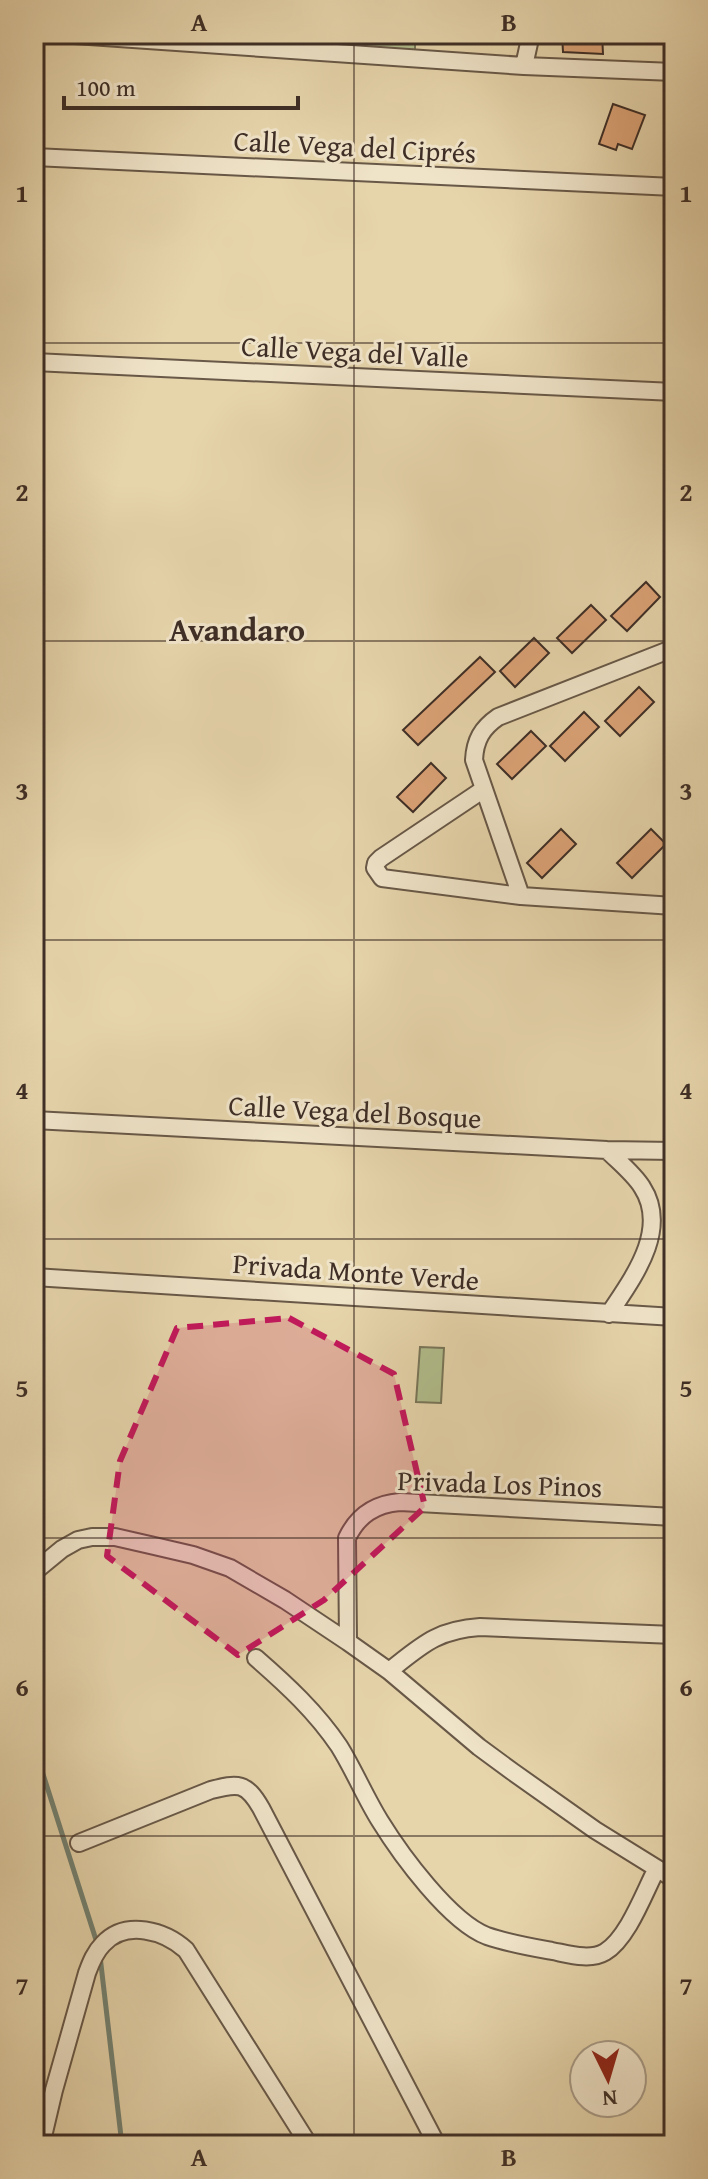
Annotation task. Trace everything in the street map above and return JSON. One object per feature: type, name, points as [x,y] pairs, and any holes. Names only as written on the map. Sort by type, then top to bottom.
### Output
[{"type":"street","points":[[60,34],[524,66],[674,72]]},
{"type":"street","points":[[524,66],[531,34]]},
{"type":"street","name":"Calle Vega del Ciprés","points":[[34,157],[674,187]]},
{"type":"street","name":"Calle Vega del Valle","points":[[34,362],[674,392]]},
{"type":"street","points":[[521,896],[474,760],[474,749],[483,730],[498,717],[674,648]]},
{"type":"street","points":[[484,789],[381,858],[375,868],[382,878],[521,896],[674,906]]},
{"type":"street","name":"Calle Vega del Bosque","points":[[34,1120],[674,1151]]},
{"type":"street","points":[[607,1150],[642,1186],[650,1204],[652,1225],[648,1246],[609,1314]]},
{"type":"street","name":"Privada Monte Verde","points":[[34,1277],[674,1317]]},
{"type":"street","name":"Privada Los Pinos","points":[[348,1642],[347,1538],[363,1515],[380,1505],[400,1502],[674,1517]]},
{"type":"street","points":[[34,1572],[62,1549],[78,1540],[92,1537],[115,1537],[193,1555],[230,1568],[258,1582],[348,1642],[389,1671],[479,1747],[595,1830],[674,1879]]},
{"type":"street","points":[[389,1671],[430,1639],[464,1628],[674,1635]]},
{"type":"street","points":[[256,1658],[289,1687],[323,1725],[340,1748],[380,1822],[436,1894],[455,1914],[486,1935],[533,1948],[579,1956],[597,1955],[607,1951],[624,1931],[656,1870]]},
{"type":"street","points":[[79,1843],[211,1790],[231,1785],[244,1787],[261,1808],[437,2145]]},
{"type":"street","points":[[41,2145],[94,1955],[113,1936],[147,1930],[164,1935],[186,1950],[309,2145]]},
{"type":"highlighted area","points":[[289,1318],[394,1374],[425,1507],[324,1600],[238,1655],[107,1556],[120,1461],[177,1328]]},
{"type":"green space","points":[[252,34],[415,34],[415,50],[258,46]]},
{"type":"green space","points":[[420,1347],[444,1348],[441,1403],[416,1402]]},
{"type":"building","points":[[562,34],[602,34],[603,54],[563,52]]},
{"type":"building","points":[[613,104],[645,115],[632,149],[618,144],[616,150],[599,144]]},
{"type":"building","points":[[646,582],[660,597],[627,631],[611,616]]},
{"type":"building","points":[[591,605],[606,620],[572,653],[557,638]]},
{"type":"building","points":[[534,638],[549,653],[515,687],[500,671]]},
{"type":"building","points":[[480,657],[495,672],[418,745],[403,730]]},
{"type":"building","points":[[639,687],[654,702],[620,736],[605,721]]},
{"type":"building","points":[[584,712],[599,727],[565,761],[550,746]]},
{"type":"building","points":[[531,731],[546,746],[512,779],[497,764]]},
{"type":"building","points":[[431,763],[446,778],[413,812],[397,797]]},
{"type":"building","points":[[561,829],[576,844],[542,878],[527,863]]},
{"type":"building","points":[[651,829],[666,844],[632,878],[617,863]]},
{"type":"waterway","points":[[34,1746],[97,1943]]},
{"type":"waterway","points":[[100,1956],[122,2145]]},
{"type":"district","name":"Avandaro","points":[[237,629]]}]
